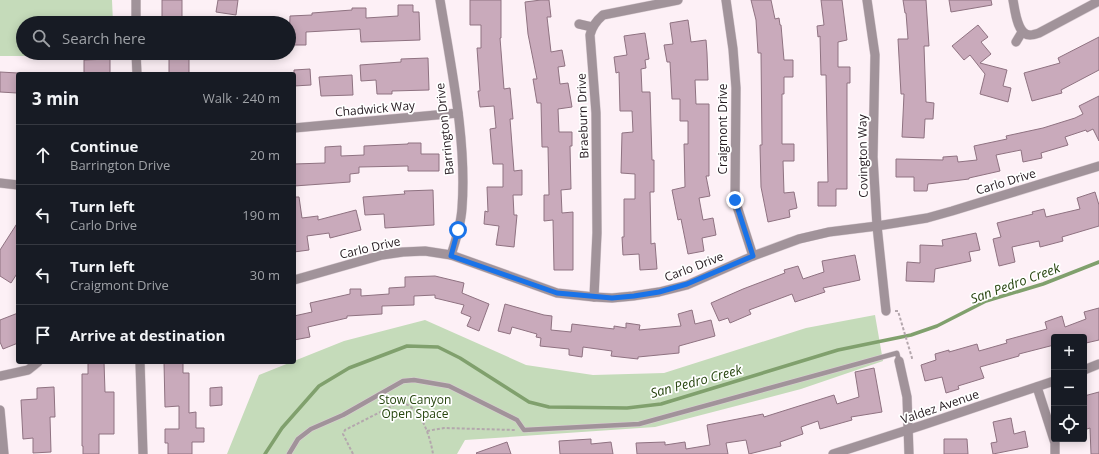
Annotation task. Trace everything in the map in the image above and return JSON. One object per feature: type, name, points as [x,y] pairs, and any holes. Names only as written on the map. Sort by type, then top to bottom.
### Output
[{"type":"street","points":[[136,0],[136,16]]},
{"type":"street","name":"Barrington Drive","points":[[440,0],[458,114],[463,173],[462,209],[451,256]]},
{"type":"street","points":[[579,24],[592,27],[603,15],[678,0]]},
{"type":"street","name":"Craigmont Drive","points":[[726,0],[733,49],[736,88],[735,200],[753,256]]},
{"type":"street","name":"Covington Way","points":[[867,0],[875,55],[872,157],[877,226],[886,311]]},
{"type":"street","points":[[1013,0],[1019,26],[1022,32],[1029,35],[1039,33],[1099,1]]},
{"type":"street","name":"Braeburn Drive","points":[[592,27],[590,35],[596,113],[598,233],[594,297]]},
{"type":"street","points":[[1016,42],[1022,32]]},
{"type":"street","points":[[136,60],[137,72]]},
{"type":"street","name":"Chadwick Way","points":[[296,128],[458,114]]},
{"type":"street","name":"Carlo Drive","points":[[296,279],[382,256],[403,252],[425,251],[451,256],[557,293],[612,298],[634,296],[659,292],[687,284],[753,256],[807,238],[829,232],[877,226],[952,211],[1099,166]]},
{"type":"street","points":[[0,183],[16,185]]},
{"type":"street","points":[[899,361],[907,397],[908,454]]},
{"type":"street","points":[[0,376],[28,370],[36,364]]},
{"type":"street","points":[[140,364],[143,454]]},
{"type":"street","points":[[1087,369],[1099,364]]},
{"type":"street","name":"Valdez Avenue","points":[[833,454],[1051,382]]},
{"type":"street","points":[[1036,387],[1055,443],[1055,454]]},
{"type":"street","points":[[0,410],[4,454]]},
{"type":"lane","points":[[289,454],[298,439],[310,429],[342,415],[403,381],[414,380],[449,386],[517,420],[524,430],[639,424],[897,353],[899,361]]},
{"type":"path","points":[[899,361],[912,358],[902,320]]},
{"type":"path","points":[[353,454],[343,434],[345,430],[400,402],[407,404],[418,414],[427,431],[433,454]]},
{"type":"path","points":[[427,431],[444,428],[524,430]]},
{"type":"green space","points":[[0,0],[112,0],[113,16],[16,16],[16,56],[0,56]]},
{"type":"green space","name":"Stow Canyon Open Space","points":[[875,315],[883,361],[801,389],[655,427],[465,440],[457,454],[227,454],[259,375],[286,364],[296,364],[296,360],[344,341],[425,320],[526,365],[593,375],[664,373],[806,328]]},
{"type":"building","points":[[162,0],[182,0],[182,16],[162,16]]},
{"type":"building","points":[[218,0],[238,0],[236,15],[216,12]]},
{"type":"building","points":[[470,0],[501,0],[500,38],[504,89],[510,88],[513,119],[510,119],[514,171],[522,170],[522,195],[513,195],[514,215],[517,215],[514,247],[496,245],[499,226],[484,224],[485,211],[488,212],[487,187],[503,187],[503,164],[493,164],[490,129],[496,128],[494,106],[480,107],[477,48],[481,48],[481,25],[470,25]]},
{"type":"building","points":[[549,0],[551,17],[547,17],[551,52],[562,50],[565,66],[558,67],[560,84],[568,83],[572,107],[558,109],[559,132],[572,132],[572,146],[570,146],[571,189],[561,190],[562,213],[573,212],[573,270],[554,270],[553,220],[544,221],[544,195],[549,195],[548,147],[542,147],[541,103],[537,103],[533,79],[537,79],[528,34],[525,2]]},
{"type":"building","points":[[751,0],[771,0],[775,19],[779,18],[781,25],[784,60],[793,60],[793,77],[784,77],[784,94],[782,94],[782,144],[794,144],[794,161],[783,161],[784,193],[794,192],[797,208],[789,210],[790,217],[768,222],[761,187],[761,53],[758,53],[756,20]]},
{"type":"building","points":[[821,0],[842,0],[847,40],[838,42],[838,67],[850,67],[850,83],[847,83],[847,189],[836,189],[836,206],[818,206],[818,182],[828,182],[826,75],[821,75],[820,36],[818,37],[817,26],[824,25]]},
{"type":"building","points":[[903,0],[926,0],[929,46],[924,46],[926,102],[934,103],[933,119],[925,119],[924,138],[902,137],[904,94],[901,94],[898,39],[908,39],[906,13]]},
{"type":"building","points":[[949,0],[991,0],[992,5],[951,12]]},
{"type":"building","points":[[398,5],[413,5],[413,12],[419,12],[420,40],[361,42],[360,29],[306,32],[306,45],[296,45],[296,16],[290,16],[352,10],[352,8],[366,8],[366,18],[398,16]]},
{"type":"building","points":[[688,20],[691,42],[706,40],[708,80],[695,80],[696,104],[709,104],[709,176],[706,176],[710,196],[699,198],[703,220],[713,218],[716,235],[702,238],[704,251],[688,254],[681,219],[678,220],[672,190],[685,187],[684,144],[688,144],[688,121],[680,121],[680,99],[672,99],[670,62],[667,62],[664,45],[673,44],[670,23]]},
{"type":"building","points":[[978,25],[988,37],[981,42],[991,54],[980,63],[1007,70],[1003,86],[1011,88],[1008,102],[980,94],[985,74],[970,55],[964,60],[952,46]]},
{"type":"building","points":[[645,33],[649,59],[645,60],[646,68],[641,69],[642,92],[650,92],[652,160],[654,160],[654,192],[650,192],[651,244],[655,243],[657,269],[640,270],[639,254],[623,255],[622,237],[624,237],[624,199],[635,199],[635,174],[621,173],[622,133],[633,132],[632,111],[620,111],[619,72],[616,73],[614,57],[627,55],[624,36]]},
{"type":"building","points":[[1099,37],[1099,70],[1061,90],[1062,93],[1032,101],[1024,73],[1060,63],[1058,58]]},
{"type":"building","points":[[428,58],[429,90],[392,91],[392,94],[377,94],[376,80],[361,81],[360,65],[401,62],[401,59]]},
{"type":"building","points":[[84,60],[110,60],[110,72],[84,72]]},
{"type":"building","points":[[169,60],[189,60],[189,72],[169,72]]},
{"type":"building","points":[[310,69],[311,85],[296,86],[296,72],[294,72],[294,70]]},
{"type":"building","points":[[0,72],[16,73],[16,93],[0,92]]},
{"type":"building","points":[[352,75],[353,95],[321,96],[319,77]]},
{"type":"building","points":[[1099,96],[1099,141],[1093,129],[1087,132],[1086,130],[1065,137],[1068,145],[1041,153],[1042,158],[1023,162],[1021,150],[996,155],[1000,171],[969,179],[928,184],[927,191],[914,191],[914,177],[896,177],[896,159],[943,160],[943,157],[957,156],[958,162],[977,160],[974,146],[1007,139],[1006,136],[1043,128],[1075,118],[1083,114],[1079,106]]},
{"type":"building","points":[[421,143],[421,154],[439,154],[439,171],[408,171],[408,166],[359,167],[359,173],[350,174],[350,182],[296,186],[296,164],[325,163],[325,147],[341,146],[341,156],[364,155],[364,146]]},
{"type":"building","points":[[433,190],[434,225],[385,228],[384,214],[365,215],[363,197],[405,194],[404,191]]},
{"type":"building","points":[[1095,192],[1099,205],[1099,226],[1062,237],[1063,241],[1040,247],[1039,241],[1012,247],[1015,262],[999,266],[993,239],[1001,237],[997,223],[1033,214],[1032,212],[1044,209],[1046,217],[1080,209],[1077,198]]},
{"type":"building","points":[[296,197],[299,197],[302,218],[318,216],[318,220],[356,210],[361,230],[330,238],[329,233],[307,236],[309,250],[296,252]]},
{"type":"building","points":[[16,225],[16,275],[11,283],[0,276],[0,250]]},
{"type":"building","points":[[976,233],[980,250],[969,252],[971,261],[935,269],[934,282],[906,281],[907,262],[920,263],[920,245],[943,246],[942,240]]},
{"type":"building","points":[[855,255],[860,280],[823,288],[825,292],[795,302],[792,294],[749,310],[751,314],[730,323],[728,318],[719,321],[711,303],[785,273],[784,270],[798,266],[803,279],[824,272],[822,261]]},
{"type":"building","points":[[435,276],[464,283],[462,293],[489,304],[479,331],[467,326],[471,317],[461,313],[464,305],[435,298],[435,295],[414,296],[414,305],[382,306],[382,314],[347,316],[347,318],[308,327],[310,337],[296,340],[296,316],[312,312],[310,303],[350,294],[350,289],[361,289],[361,296],[389,294],[389,288],[405,287],[405,277]]},
{"type":"building","points":[[505,304],[552,316],[551,330],[571,332],[572,324],[614,329],[614,326],[626,328],[626,323],[640,325],[639,330],[681,326],[678,314],[692,310],[695,324],[711,320],[715,336],[679,346],[679,353],[638,357],[638,359],[611,356],[612,351],[583,347],[582,357],[569,355],[569,349],[540,346],[541,338],[536,337],[537,334],[512,327],[510,334],[498,331]]},
{"type":"building","points":[[1099,308],[1099,340],[1087,343],[1087,334],[1051,334],[1051,346],[1019,354],[1019,356],[980,367],[984,378],[958,386],[959,389],[946,393],[942,377],[925,381],[921,365],[936,360],[935,354],[949,350],[949,352],[977,344],[979,351],[1007,343],[1006,340],[1047,329],[1045,322],[1062,316],[1065,327],[1086,319],[1084,312]]},
{"type":"building","points":[[16,314],[16,344],[3,349],[0,342],[0,320]]},
{"type":"building","points":[[88,364],[104,364],[105,392],[114,392],[114,434],[99,434],[99,454],[83,454],[82,374],[88,374]]},
{"type":"building","points":[[164,364],[183,364],[183,373],[189,373],[189,413],[196,412],[196,428],[204,428],[204,442],[192,442],[192,454],[168,454],[168,443],[165,443],[165,429],[179,429],[179,406],[165,407]]},
{"type":"building","points":[[874,368],[882,412],[851,417],[852,420],[820,429],[818,421],[801,427],[803,434],[780,442],[781,446],[749,454],[746,440],[726,443],[728,454],[637,454],[636,443],[665,442],[665,445],[685,442],[686,449],[710,445],[707,425],[763,414],[764,417],[834,395],[837,404],[859,397],[855,372]]},
{"type":"building","points":[[54,387],[55,417],[50,417],[51,452],[33,453],[33,438],[23,439],[21,400],[37,399],[37,388]]},
{"type":"building","points":[[222,387],[222,405],[210,406],[210,388]]},
{"type":"building","points":[[1099,392],[1099,454],[1091,454],[1090,428],[1087,429],[1087,395]]},
{"type":"building","points":[[1011,418],[1014,434],[1025,431],[1028,447],[993,454],[991,443],[997,442],[993,422]]},
{"type":"building","points":[[591,439],[591,444],[611,442],[613,454],[560,454],[559,441]]},
{"type":"building","points":[[944,439],[967,439],[968,454],[944,454]]},
{"type":"building","points":[[507,442],[511,454],[476,453]]},
{"type":"waterway","name":"San Pedro Creek","points":[[265,454],[282,428],[319,386],[349,368],[407,346],[438,347],[460,358],[529,402],[549,407],[627,408],[661,404],[838,350],[911,335],[937,326],[986,301],[1043,284],[1099,262]]},
{"type":"route","points":[[458,230],[451,256],[557,293],[612,298],[634,296],[659,292],[687,284],[753,256],[735,200]]}]
